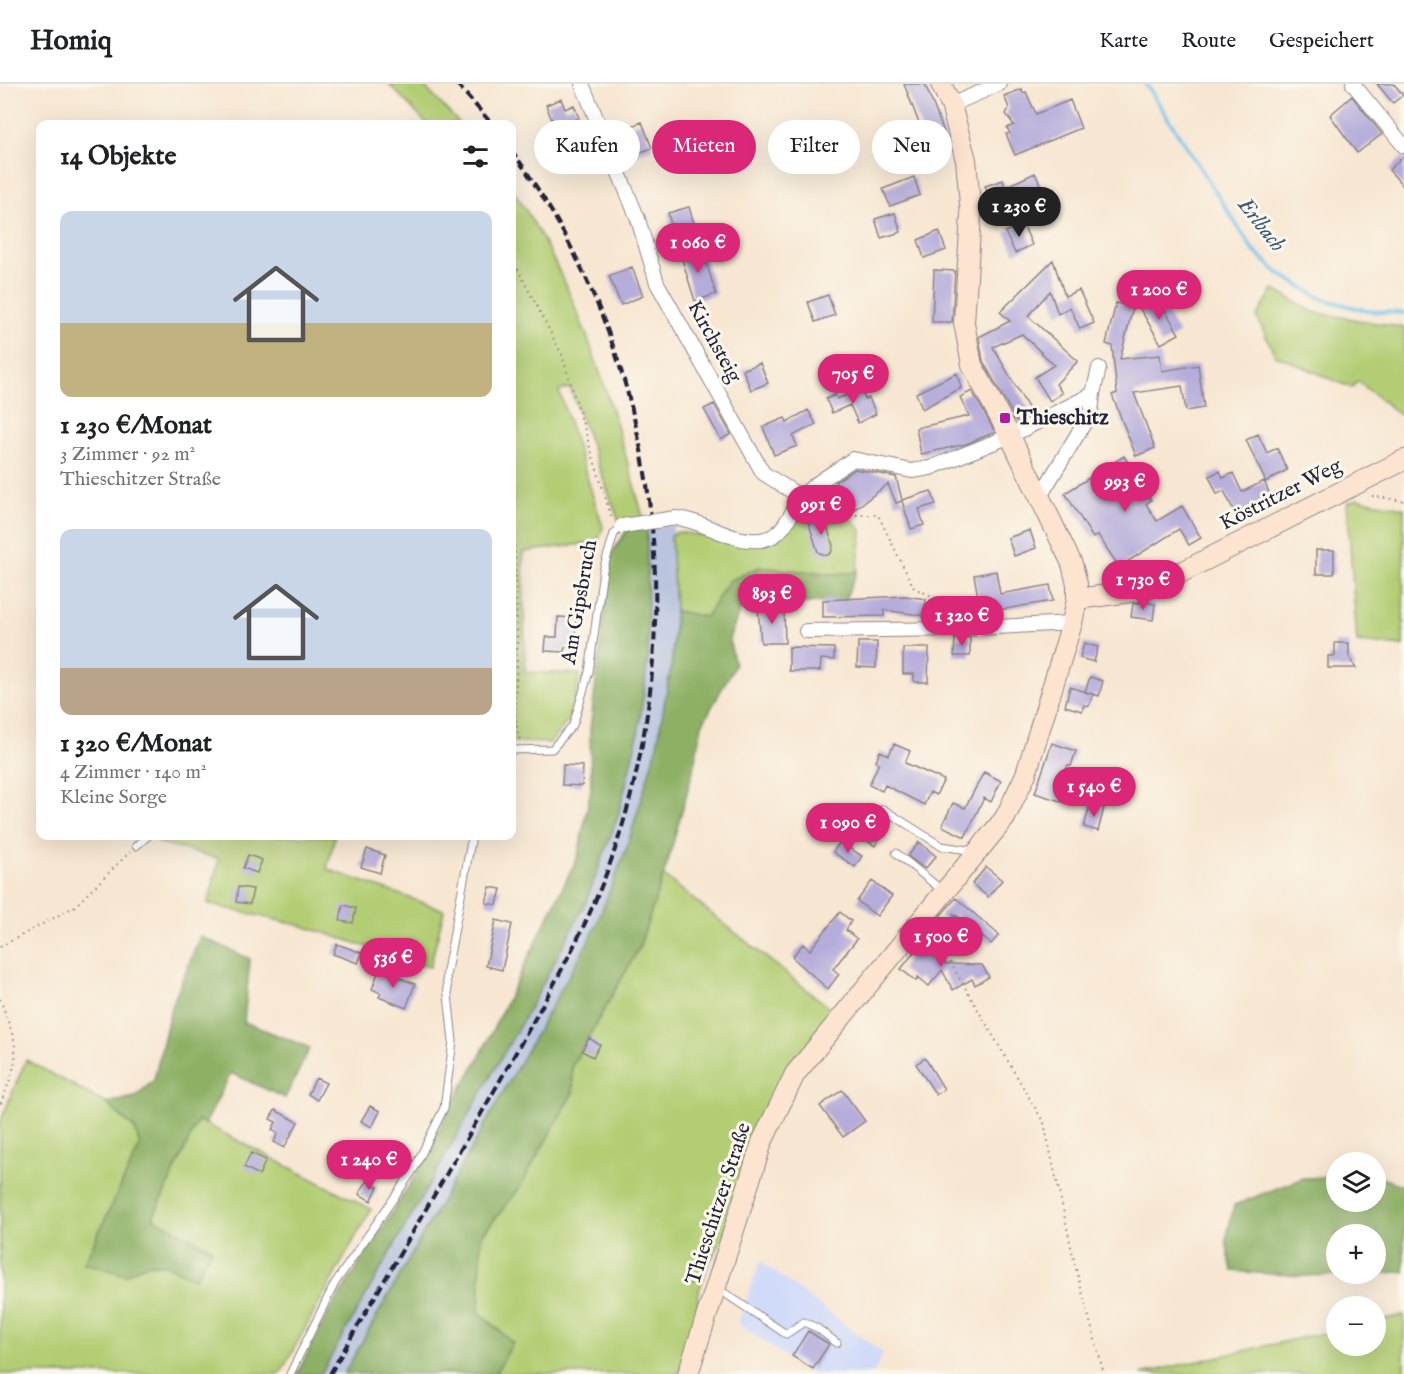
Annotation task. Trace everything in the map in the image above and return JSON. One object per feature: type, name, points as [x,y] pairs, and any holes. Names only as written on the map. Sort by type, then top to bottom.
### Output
[{"type":"main road","name":"Thieschitzer Straße","points":[[688,1374],[762,1142],[795,1074],[850,1003],[924,918],[1005,818],[1026,774],[1072,623],[1077,599],[1072,564],[1010,436],[972,365],[964,323],[971,215],[966,160],[951,105],[941,84]]},
{"type":"main road","name":"Köstritzer Weg","points":[[1077,599],[1146,590],[1404,460]]},
{"type":"street","name":"Kirchsteig","points":[[582,84],[638,219],[657,283],[763,473],[801,497]]},
{"type":"street","points":[[951,105],[999,84]]},
{"type":"street","points":[[1353,84],[1404,146]]},
{"type":"street","points":[[1039,498],[1091,412],[1099,368]]},
{"type":"street","points":[[1010,436],[1093,394]]},
{"type":"street","name":"Am Gipsbruch","points":[[620,527],[676,518],[691,520],[745,540],[767,539],[785,527],[801,497],[812,486],[853,459],[912,471],[930,468],[1010,436]]},
{"type":"street","points":[[806,632],[959,629],[998,625],[1072,623]]},
{"type":"lane","name":"Am Gipsbruch","points":[[516,750],[552,749],[573,725],[589,672],[603,570],[614,534],[620,527]]},
{"type":"lane","points":[[883,809],[941,846],[978,852]]},
{"type":"lane","points":[[136,846],[143,840]]},
{"type":"lane","points":[[290,1374],[335,1283],[414,1169],[444,1108],[453,1041],[446,976],[471,840]]},
{"type":"lane","points":[[896,853],[945,892]]},
{"type":"lane","points":[[717,1288],[786,1334],[804,1322],[837,1342]]},
{"type":"path","points":[[516,266],[562,355],[605,501],[620,527]]},
{"type":"path","points":[[812,486],[831,492],[856,515],[878,515],[914,588],[998,625]]},
{"type":"path","points":[[1343,491],[1404,501]]},
{"type":"path","points":[[516,592],[516,644]]},
{"type":"path","points":[[516,725],[522,750]]},
{"type":"path","points":[[0,947],[74,907],[136,846]]},
{"type":"path","points":[[924,918],[1044,1123],[1076,1269],[1104,1374]]},
{"type":"path","points":[[0,999],[17,1050],[16,1067],[0,1105]]},
{"type":"shaded area","points":[[673,525],[675,611],[672,661],[657,746],[627,847],[593,933],[344,1374],[321,1374],[537,995],[586,902],[618,816],[638,734],[648,660],[647,527]]},
{"type":"shaded area","points":[[760,1261],[883,1353],[873,1374],[812,1374],[738,1324]]},
{"type":"green space","points":[[389,84],[422,84],[456,120],[423,120]]},
{"type":"green space","points":[[516,195],[557,267],[591,347],[643,517],[620,524],[570,388],[559,391],[603,527],[598,542],[523,552],[525,672],[580,674],[571,717],[550,743],[516,742]]},
{"type":"green space","points":[[1273,289],[1313,312],[1404,328],[1404,418],[1357,381],[1352,388],[1275,355],[1257,317]]},
{"type":"green space","points":[[828,493],[862,531],[857,572],[834,574],[759,567],[729,581],[706,617],[675,611],[671,535],[678,532],[749,542],[786,531]]},
{"type":"green space","points":[[1357,499],[1404,508],[1403,646],[1357,642],[1347,503]]},
{"type":"green space","points":[[647,527],[648,660],[638,734],[618,816],[586,902],[537,995],[321,1374],[297,1374],[327,1315],[417,1173],[452,1104],[479,1058],[578,856],[591,789],[590,730],[612,553],[627,530]]},
{"type":"green space","points":[[759,567],[834,574],[857,572],[845,599],[740,610],[729,639],[735,665],[702,725],[692,774],[668,861],[639,948],[572,1066],[573,1092],[518,1190],[481,1236],[479,1312],[513,1343],[495,1374],[344,1374],[593,933],[627,847],[657,746],[672,661],[675,611],[706,617],[729,581]]},
{"type":"green space","points":[[158,840],[334,840],[327,869],[444,910],[430,967],[306,927],[208,904],[219,859],[157,842]]},
{"type":"green space","points":[[663,875],[832,1010],[772,1098],[757,1135],[725,1236],[708,1264],[699,1291],[698,1313],[678,1374],[495,1374],[513,1343],[479,1312],[481,1236],[518,1190],[573,1092],[572,1066],[639,948]]},
{"type":"green space","points":[[200,936],[250,959],[244,1022],[310,1048],[285,1098],[231,1073],[205,1124],[198,1120],[153,1218],[212,1249],[194,1279],[176,1269],[160,1264],[145,1265],[126,1275],[84,1263],[140,1146],[135,1129],[106,1103],[135,1097],[154,1080],[171,1008]]},
{"type":"green space","points":[[26,1060],[106,1103],[135,1129],[140,1146],[85,1263],[167,1265],[195,1279],[212,1249],[153,1218],[198,1120],[371,1209],[280,1374],[0,1374],[0,1122]]},
{"type":"green space","points":[[1326,1177],[1326,1212],[1386,1212],[1386,1180],[1404,1186],[1404,1272],[1386,1273],[1386,1224],[1326,1224],[1326,1275],[1301,1276],[1232,1271],[1226,1240],[1234,1205],[1303,1178]]},
{"type":"green space","points":[[1404,1315],[1404,1374],[1141,1374],[1326,1332],[1326,1356],[1386,1356],[1386,1319]]},
{"type":"building","points":[[904,84],[925,84],[939,120],[918,120]]},
{"type":"building","points":[[1377,84],[1394,84],[1403,95],[1393,103]]},
{"type":"building","points":[[1022,89],[1023,93],[1026,92],[1036,114],[1070,100],[1081,128],[1015,155],[1006,134],[1010,133],[1007,128],[1014,125],[1006,114],[1009,108],[1004,96]]},
{"type":"building","points":[[1352,96],[1382,134],[1357,153],[1330,115]]},
{"type":"building","points":[[561,99],[565,109],[574,105],[579,118],[552,120],[546,105]]},
{"type":"building","points":[[642,122],[652,148],[640,152],[640,123]]},
{"type":"building","points":[[1404,156],[1404,187],[1389,170]]},
{"type":"building","points":[[1035,173],[1041,186],[993,204],[985,186],[1003,180],[1005,187]]},
{"type":"building","points":[[914,177],[920,195],[890,206],[883,189]]},
{"type":"building","points":[[689,207],[695,227],[673,233],[668,213]]},
{"type":"building","points":[[895,213],[901,232],[881,238],[875,219]]},
{"type":"building","points":[[1023,224],[1032,245],[1015,253],[1005,232]]},
{"type":"building","points":[[939,231],[946,250],[924,258],[918,240]]},
{"type":"building","points":[[701,246],[716,294],[695,301],[680,253]]},
{"type":"building","points":[[1053,260],[1065,296],[1079,290],[1094,323],[1080,329],[1070,307],[1058,314],[1050,291],[1028,316],[1078,361],[1056,384],[1062,393],[1050,401],[1035,377],[1054,365],[1022,334],[993,347],[1031,413],[1017,422],[983,361],[979,337],[1010,321],[1000,312]]},
{"type":"building","points":[[632,267],[643,296],[621,305],[609,276]]},
{"type":"building","points":[[934,270],[955,271],[952,322],[932,322]]},
{"type":"building","points":[[828,295],[835,315],[815,322],[808,302]]},
{"type":"building","points":[[1158,298],[1179,334],[1161,344],[1140,309]]},
{"type":"building","points":[[1116,303],[1133,307],[1120,359],[1160,355],[1162,371],[1198,365],[1204,408],[1186,411],[1182,386],[1134,393],[1155,448],[1136,456],[1112,395],[1117,393],[1112,346],[1106,344]]},
{"type":"building","points":[[760,363],[768,383],[751,390],[743,370]]},
{"type":"building","points":[[957,373],[961,388],[922,409],[916,393]]},
{"type":"building","points":[[861,389],[865,399],[869,398],[876,414],[858,423],[850,405],[832,413],[826,399],[835,395],[837,399]]},
{"type":"building","points":[[972,391],[995,432],[966,444],[921,454],[916,428],[969,416],[960,397]]},
{"type":"building","points":[[714,404],[731,434],[721,440],[704,409]]},
{"type":"building","points":[[808,410],[816,424],[793,436],[797,446],[774,455],[763,427],[785,418],[787,422]]},
{"type":"building","points":[[1258,434],[1267,453],[1277,448],[1287,470],[1266,482],[1246,440]]},
{"type":"building","points":[[1124,456],[1151,500],[1146,504],[1157,521],[1182,506],[1201,538],[1189,545],[1179,529],[1119,567],[1098,535],[1093,538],[1065,493]]},
{"type":"building","points":[[855,469],[896,477],[902,500],[931,491],[936,504],[919,509],[924,525],[911,529],[902,501],[896,503],[888,484],[855,509],[835,482]]},
{"type":"building","points":[[1220,471],[1223,478],[1233,473],[1242,492],[1264,481],[1274,504],[1239,521],[1224,491],[1217,494],[1209,476]]},
{"type":"building","points":[[824,516],[833,546],[831,553],[826,556],[818,552],[808,521]]},
{"type":"building","points":[[1030,530],[1036,548],[1014,556],[1008,538]]},
{"type":"building","points":[[1316,550],[1334,550],[1334,574],[1316,574]]},
{"type":"building","points":[[996,571],[1000,594],[1050,585],[1053,601],[981,613],[974,575]]},
{"type":"building","points":[[905,596],[926,599],[925,606],[974,615],[947,619],[884,610],[884,616],[823,617],[823,600]]},
{"type":"building","points":[[1144,602],[1155,604],[1153,620],[1131,617],[1133,604]]},
{"type":"building","points":[[758,607],[784,607],[785,643],[761,643]]},
{"type":"building","points":[[558,617],[576,618],[574,648],[565,647],[564,652],[545,651],[546,637],[557,637]]},
{"type":"building","points":[[970,637],[970,656],[954,656],[955,638]]},
{"type":"building","points":[[858,642],[877,642],[876,668],[857,667]]},
{"type":"building","points":[[1084,643],[1098,647],[1094,662],[1080,658]]},
{"type":"building","points":[[1335,643],[1349,643],[1349,656],[1356,668],[1328,668],[1328,656],[1335,656]]},
{"type":"building","points":[[789,647],[834,648],[834,660],[821,659],[820,671],[789,671]]},
{"type":"building","points":[[903,648],[929,648],[928,682],[914,682],[914,674],[903,674]]},
{"type":"building","points":[[1090,677],[1103,681],[1099,696],[1085,692]]},
{"type":"building","points":[[1070,687],[1093,694],[1089,706],[1084,705],[1082,711],[1065,706]]},
{"type":"building","points":[[1052,743],[1076,751],[1060,786],[1067,789],[1063,802],[1035,793]]},
{"type":"building","points":[[894,744],[910,751],[905,763],[944,780],[936,795],[930,792],[924,805],[885,785],[882,791],[869,785],[879,763],[876,761],[880,751],[889,755]]},
{"type":"building","points":[[563,765],[583,766],[582,786],[562,785]]},
{"type":"building","points":[[984,772],[1001,781],[991,802],[984,798],[965,837],[942,826],[953,803],[965,808]]},
{"type":"building","points":[[1090,805],[1104,808],[1098,831],[1084,827]]},
{"type":"building","points":[[878,812],[891,821],[875,846],[862,838]]},
{"type":"building","points":[[840,842],[862,856],[855,867],[833,852]]},
{"type":"building","points":[[919,842],[936,856],[925,869],[908,856]]},
{"type":"building","points":[[367,849],[385,855],[380,873],[361,867]]},
{"type":"building","points":[[248,855],[262,860],[257,873],[243,868]]},
{"type":"building","points":[[986,867],[1002,880],[988,897],[972,884]]},
{"type":"building","points":[[872,881],[892,896],[877,916],[857,901]]},
{"type":"building","points":[[238,887],[253,889],[250,904],[236,902]]},
{"type":"building","points":[[490,887],[501,889],[497,905],[486,903]]},
{"type":"building","points":[[956,898],[999,935],[991,944],[953,913],[967,940],[940,916]]},
{"type":"building","points":[[343,905],[356,908],[353,923],[340,921]]},
{"type":"building","points":[[840,912],[851,921],[846,930],[857,939],[833,969],[839,974],[828,989],[792,957],[803,944],[810,950]]},
{"type":"building","points":[[496,920],[512,924],[502,970],[486,966]]},
{"type":"building","points":[[924,939],[938,951],[935,955],[946,964],[982,965],[989,977],[975,985],[972,979],[953,990],[942,970],[929,986],[918,977],[916,981],[901,969]]},
{"type":"building","points":[[337,944],[362,953],[358,963],[333,954]]},
{"type":"building","points":[[379,970],[415,984],[406,1008],[379,997],[381,993],[372,989]]},
{"type":"building","points":[[589,1038],[600,1045],[593,1057],[582,1051]]},
{"type":"building","points":[[925,1058],[944,1089],[936,1095],[916,1064]]},
{"type":"building","points":[[316,1078],[326,1083],[317,1100],[308,1094]]},
{"type":"building","points":[[842,1090],[865,1121],[843,1137],[820,1106]]},
{"type":"building","points":[[370,1106],[380,1111],[372,1127],[361,1121]]},
{"type":"building","points":[[275,1110],[298,1122],[284,1148],[274,1142],[278,1133],[272,1130],[276,1122],[270,1119]]},
{"type":"building","points":[[251,1153],[266,1160],[259,1175],[244,1167]]},
{"type":"building","points":[[367,1181],[378,1187],[371,1201],[359,1194]]},
{"type":"building","points":[[808,1331],[829,1344],[813,1369],[792,1356]]},
{"type":"waterway","name":"Erlbach","points":[[1146,84],[1253,250],[1277,272],[1322,299],[1367,311],[1404,313]]},
{"type":"railway","points":[[457,84],[488,120]]},
{"type":"railway","points":[[330,1374],[525,1036],[591,910],[612,858],[637,768],[652,676],[655,584],[648,492],[630,401],[601,314],[562,230],[516,157]]},
{"type":"place","name":"Thieschitz","points":[[1005,418]]}]
